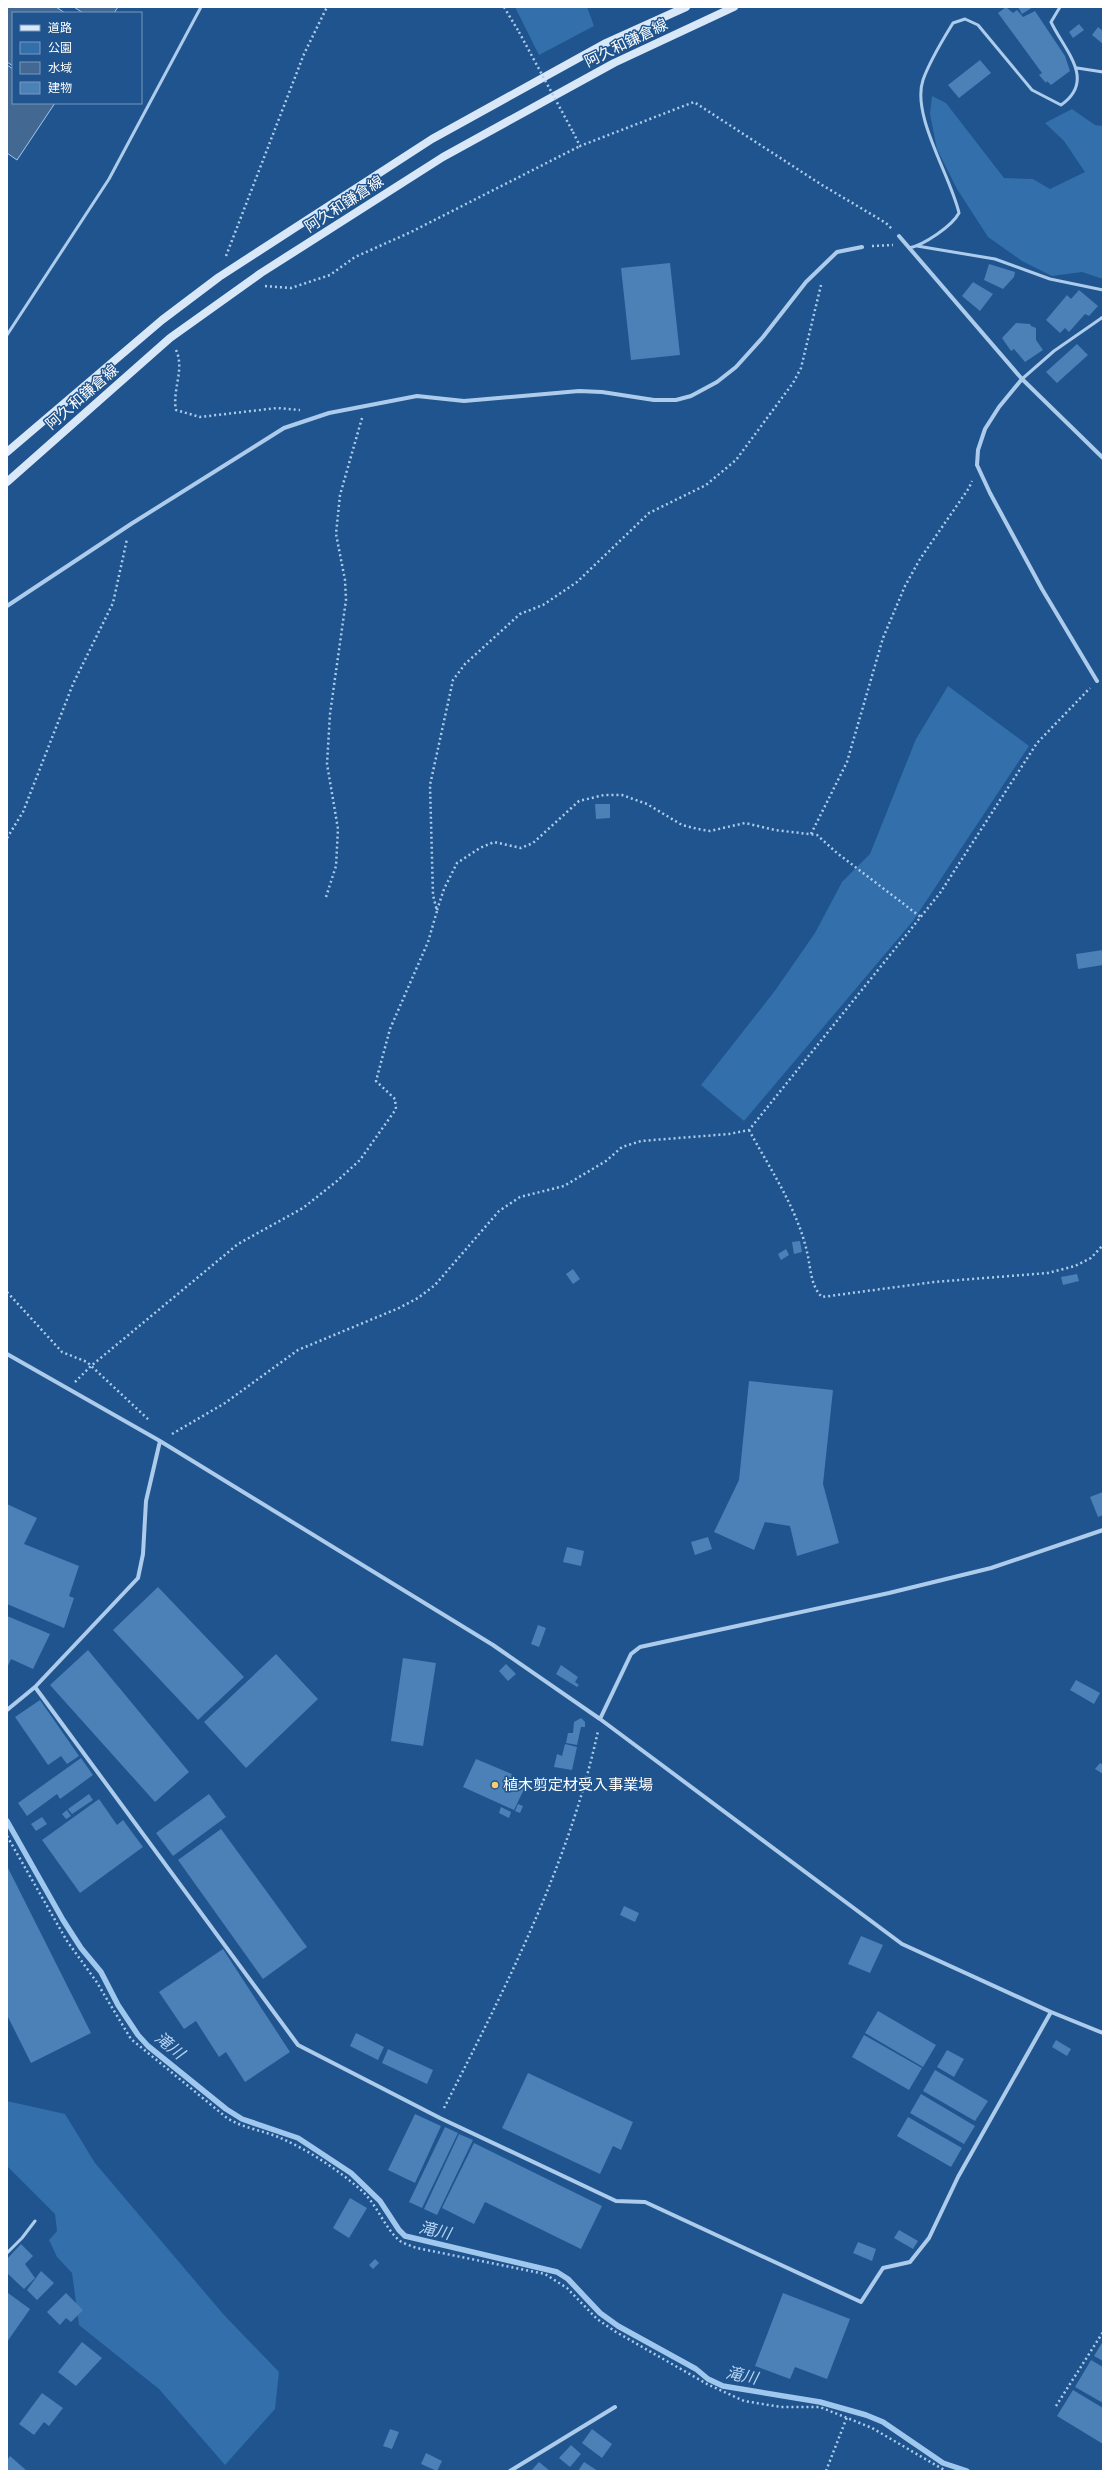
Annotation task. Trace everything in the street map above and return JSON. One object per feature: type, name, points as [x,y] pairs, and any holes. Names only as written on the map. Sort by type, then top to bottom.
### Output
[{"type":"main road","name":"阿久和鎌倉線","points":[[7,452],[162,320],[219,277],[432,139],[604,44],[686,7]]},
{"type":"main road","name":"阿久和鎌倉線","points":[[7,482],[170,338],[250,281],[443,157],[614,63],[734,7]]},
{"type":"street","points":[[899,236],[908,248],[920,258],[1022,379],[1103,458]]},
{"type":"street","points":[[7,606],[131,524],[284,428],[315,418],[366,405],[417,396],[464,401],[579,391],[602,392],[654,400],[676,400],[691,396],[717,382],[736,367],[763,337],[806,282],[837,252],[862,247]]},
{"type":"street","points":[[1022,379],[999,407],[985,429],[978,450],[977,465],[990,493],[1038,582],[1097,681]]},
{"type":"street","points":[[7,1354],[160,1441],[493,1645],[600,1719],[902,1944],[1052,2012],[1103,2033]]},
{"type":"street","points":[[7,1710],[36,1687],[138,1578],[143,1554],[146,1501],[160,1441]]},
{"type":"street","points":[[600,1719],[631,1654],[640,1647],[889,1593],[991,1568],[1103,1530]]},
{"type":"street","points":[[36,1687],[298,2044],[440,2118],[616,2201],[645,2202],[862,2302],[882,2268],[910,2262],[929,2238],[958,2177],[1052,2012]]},
{"type":"street","points":[[510,2471],[615,2407]]},
{"type":"lane","points":[[7,335],[109,179],[201,7]]},
{"type":"lane","points":[[918,246],[954,223],[959,213],[954,193],[925,121],[921,102],[923,81],[953,23],[965,19],[978,25],[1032,90],[1061,105],[1071,98],[1077,85],[1077,68],[1051,22],[1060,7]]},
{"type":"lane","points":[[1077,68],[1103,72]]},
{"type":"lane","points":[[908,248],[918,246],[995,259],[1050,279],[1103,290]]},
{"type":"lane","points":[[1022,379],[1054,350],[1103,317]]},
{"type":"lane","points":[[7,2253],[22,2238],[35,2221]]},
{"type":"path","points":[[219,277],[304,54],[327,7]]},
{"type":"path","points":[[504,7],[580,146]]},
{"type":"path","points":[[250,281],[273,288],[291,288],[330,275],[355,257],[411,232],[580,146],[694,102],[822,185],[886,223],[899,236]]},
{"type":"path","points":[[862,247],[894,245],[908,248]]},
{"type":"path","points":[[437,911],[433,895],[430,785],[453,680],[465,664],[520,614],[543,605],[577,582],[648,513],[706,485],[736,460],[793,383],[801,368],[821,285],[824,279]]},
{"type":"path","points":[[170,338],[179,358],[174,399],[176,410],[200,416],[277,408],[301,410],[315,418]]},
{"type":"path","points":[[326,897],[336,866],[338,829],[327,764],[330,714],[346,600],[345,580],[336,534],[340,495],[366,405]]},
{"type":"path","points":[[811,834],[847,762],[883,638],[905,586],[920,559],[969,488],[977,465]]},
{"type":"path","points":[[7,838],[23,812],[73,684],[113,603],[131,524]]},
{"type":"path","points":[[7,1292],[62,1352],[91,1366],[152,1422],[160,1441],[225,1403],[298,1350],[399,1308],[418,1298],[435,1285],[499,1212],[520,1197],[564,1186],[606,1161],[622,1146],[640,1140],[729,1134],[749,1130],[922,918],[940,893],[1037,743],[1097,681]]},
{"type":"path","points":[[68,1389],[91,1366],[238,1244],[303,1208],[360,1160],[396,1109],[395,1099],[376,1081],[390,1029],[428,942],[444,889],[456,863],[494,842],[521,848],[533,842],[579,801],[604,795],[622,795],[641,802],[682,825],[698,829],[710,831],[745,823],[775,830],[817,835],[842,857],[922,918]]},
{"type":"path","points":[[749,1130],[803,1234],[811,1275],[816,1291],[822,1297],[934,1282],[1048,1273],[1075,1266],[1091,1258],[1103,1245]]},
{"type":"path","points":[[440,2118],[492,2014],[545,1900],[590,1767],[600,1719]]},
{"type":"path","points":[[7,1836],[67,1941],[96,1981],[131,2039],[227,2118],[238,2125],[290,2143],[317,2158],[354,2184],[373,2203],[393,2234],[401,2242],[417,2248],[545,2274],[567,2288],[597,2318],[616,2332],[707,2384],[744,2402],[781,2407],[820,2407],[872,2428],[946,2471]]},
{"type":"path","points":[[1056,2406],[1103,2332]]},
{"type":"path","points":[[826,2471],[847,2417]]},
{"type":"green space","points":[[515,7],[587,7],[594,26],[539,55]]},
{"type":"green space","points":[[932,96],[946,103],[1004,178],[1033,179],[1050,189],[1085,172],[1064,141],[1045,123],[1072,109],[1095,125],[1103,126],[1103,279],[1082,272],[1052,276],[1022,261],[988,237],[957,189],[937,149],[930,114]]},
{"type":"green space","points":[[948,686],[1029,746],[913,921],[744,1121],[701,1085],[774,992],[815,933],[842,882],[870,854],[916,739]]},
{"type":"green space","points":[[7,2101],[65,2114],[95,2163],[224,2315],[279,2372],[275,2409],[225,2465],[159,2389],[79,2325],[72,2273],[57,2257],[49,2240],[57,2231],[55,2214],[7,2166]]},
{"type":"water","points":[[7,7],[56,7],[64,12],[12,12],[12,65],[7,62]]},
{"type":"water","points":[[74,7],[118,7],[115,12],[82,12]]},
{"type":"water","points":[[7,65],[12,68],[12,104],[54,104],[17,160],[7,153]]},
{"type":"building","points":[[1006,7],[1013,13],[1017,10],[1023,17],[1035,11],[1065,56],[1070,71],[1051,85],[1047,81],[1046,83],[1039,75],[1042,73],[998,13]]},
{"type":"building","points":[[1018,7],[1033,7],[1022,14]]},
{"type":"building","points":[[1079,24],[1084,30],[1073,38],[1069,32]]},
{"type":"building","points":[[1098,27],[1103,31],[1103,44],[1092,35]]},
{"type":"building","points":[[980,60],[991,73],[959,98],[948,85]]},
{"type":"building","points":[[670,263],[680,355],[631,360],[621,268]]},
{"type":"building","points":[[989,264],[1015,272],[1014,277],[1003,289],[984,280]]},
{"type":"building","points":[[973,282],[993,294],[980,311],[962,296]]},
{"type":"building","points":[[1079,290],[1098,306],[1089,316],[1085,314],[1069,332],[1065,328],[1060,333],[1046,320],[1067,295],[1071,299]]},
{"type":"building","points":[[1016,323],[1030,324],[1036,328],[1036,340],[1043,350],[1025,362],[1014,349],[1011,351],[1002,338]]},
{"type":"building","points":[[1077,344],[1088,355],[1057,383],[1046,372]]},
{"type":"building","points":[[595,804],[610,804],[610,818],[596,819]]},
{"type":"building","points":[[1103,950],[1103,965],[1078,969],[1076,954]]},
{"type":"building","points":[[800,1241],[802,1252],[794,1254],[792,1242]]},
{"type":"building","points":[[786,1249],[789,1255],[781,1260],[778,1254]]},
{"type":"building","points":[[573,1269],[580,1279],[573,1284],[566,1274]]},
{"type":"building","points":[[1077,1274],[1079,1281],[1063,1285],[1061,1277]]},
{"type":"building","points":[[749,1381],[833,1390],[823,1484],[839,1543],[797,1556],[790,1526],[765,1522],[754,1550],[714,1532],[739,1480]]},
{"type":"building","points":[[1103,1492],[1103,1515],[1098,1517],[1090,1497]]},
{"type":"building","points":[[7,1504],[37,1518],[24,1544],[79,1566],[69,1596],[74,1598],[64,1628],[7,1604]]},
{"type":"building","points":[[708,1537],[712,1549],[695,1555],[691,1542]]},
{"type":"building","points":[[567,1547],[584,1551],[581,1566],[563,1562]]},
{"type":"building","points":[[158,1587],[244,1677],[198,1720],[113,1630]]},
{"type":"building","points":[[7,1616],[50,1634],[33,1669],[11,1659],[7,1668]]},
{"type":"building","points":[[538,1625],[546,1628],[539,1647],[531,1644]]},
{"type":"building","points":[[88,1650],[189,1772],[155,1802],[50,1685]]},
{"type":"building","points":[[276,1654],[318,1699],[246,1768],[204,1722]]},
{"type":"building","points":[[403,1658],[436,1663],[423,1746],[391,1741]]},
{"type":"building","points":[[506,1664],[516,1674],[508,1681],[499,1671]]},
{"type":"building","points":[[561,1665],[578,1677],[575,1682],[579,1685],[577,1687],[556,1674]]},
{"type":"building","points":[[1076,1680],[1100,1693],[1094,1704],[1070,1690]]},
{"type":"building","points":[[40,1700],[79,1756],[67,1764],[61,1756],[48,1765],[15,1717]]},
{"type":"building","points":[[581,1718],[585,1722],[585,1727],[581,1727],[577,1745],[566,1743],[568,1733],[573,1733],[574,1722]]},
{"type":"building","points":[[565,1744],[577,1747],[572,1770],[554,1767],[557,1754],[562,1756]]},
{"type":"building","points":[[81,1758],[93,1775],[60,1799],[57,1794],[27,1816],[18,1803]]},
{"type":"building","name":"植木剪定材受入事業場","points":[[476,1759],[512,1774],[511,1776],[527,1783],[514,1810],[463,1787]]},
{"type":"building","points":[[1100,1763],[1103,1765],[1103,1774],[1095,1769]]},
{"type":"building","points":[[557,1777],[564,1779],[561,1791],[554,1790]]},
{"type":"building","points":[[89,1794],[93,1800],[72,1814],[68,1809]]},
{"type":"building","points":[[209,1794],[226,1817],[173,1856],[156,1833]]},
{"type":"building","points":[[99,1799],[117,1825],[123,1820],[143,1847],[80,1893],[42,1840]]},
{"type":"building","points":[[518,1804],[523,1806],[520,1813],[515,1811]]},
{"type":"building","points":[[501,1807],[511,1812],[509,1818],[499,1813]]},
{"type":"building","points":[[67,1810],[71,1816],[66,1819],[62,1814]]},
{"type":"building","points":[[42,1817],[47,1824],[36,1831],[31,1824]]},
{"type":"building","points":[[221,1829],[307,1947],[263,1979],[178,1860]]},
{"type":"building","points":[[7,1866],[91,2033],[31,2063],[7,2015]]},
{"type":"building","points":[[624,1906],[639,1913],[635,1922],[620,1915]]},
{"type":"building","points":[[861,1936],[883,1945],[870,1973],[848,1964]]},
{"type":"building","points":[[223,1949],[290,2052],[245,2082],[226,2052],[219,2057],[196,2021],[184,2029],[159,1992]]},
{"type":"building","points":[[878,2011],[936,2045],[923,2067],[865,2033]]},
{"type":"building","points":[[356,2033],[384,2047],[378,2060],[350,2046]]},
{"type":"building","points":[[864,2035],[922,2068],[909,2090],[852,2057]]},
{"type":"building","points":[[1056,2040],[1071,2049],[1067,2056],[1052,2047]]},
{"type":"building","points":[[388,2049],[433,2070],[427,2084],[382,2063]]},
{"type":"building","points":[[947,2050],[964,2059],[954,2077],[937,2067]]},
{"type":"building","points":[[935,2070],[988,2101],[975,2121],[923,2091]]},
{"type":"building","points":[[528,2073],[633,2122],[621,2150],[613,2146],[600,2174],[502,2128]]},
{"type":"building","points":[[921,2094],[975,2126],[964,2144],[910,2113]]},
{"type":"building","points":[[415,2114],[441,2126],[415,2183],[388,2170]]},
{"type":"building","points":[[908,2117],[962,2148],[951,2167],[897,2136]]},
{"type":"building","points":[[445,2127],[458,2133],[422,2208],[409,2202]]},
{"type":"building","points":[[459,2134],[473,2140],[437,2215],[424,2209]]},
{"type":"building","points":[[474,2143],[602,2206],[581,2249],[485,2202],[474,2224],[442,2208]]},
{"type":"building","points":[[350,2198],[367,2208],[349,2238],[333,2228]]},
{"type":"building","points":[[899,2230],[918,2241],[913,2249],[894,2238]]},
{"type":"building","points":[[858,2242],[876,2249],[872,2261],[853,2253]]},
{"type":"building","points":[[21,2244],[33,2256],[25,2264],[35,2278],[24,2289],[7,2273],[7,2259]]},
{"type":"building","points":[[375,2259],[379,2263],[373,2269],[369,2265]]},
{"type":"building","points":[[41,2271],[54,2283],[37,2300],[27,2290]]},
{"type":"building","points":[[8,2293],[30,2309],[7,2342],[7,2294]]},
{"type":"building","points":[[66,2293],[83,2310],[71,2322],[66,2318],[60,2325],[47,2312]]},
{"type":"building","points":[[783,2293],[850,2319],[827,2379],[795,2367],[790,2379],[755,2366]]},
{"type":"building","points":[[1103,2341],[1103,2361],[1094,2356]]},
{"type":"building","points":[[82,2342],[102,2358],[76,2386],[58,2372]]},
{"type":"building","points":[[1091,2360],[1103,2367],[1103,2403],[1075,2387]]},
{"type":"building","points":[[1073,2390],[1103,2408],[1103,2444],[1057,2416]]},
{"type":"building","points":[[42,2393],[63,2408],[49,2426],[44,2422],[34,2435],[19,2424]]},
{"type":"building","points":[[390,2429],[399,2432],[392,2449],[383,2446]]},
{"type":"building","points":[[592,2429],[612,2444],[602,2458],[582,2443]]},
{"type":"building","points":[[571,2445],[581,2454],[570,2467],[559,2458]]},
{"type":"building","points":[[426,2453],[442,2461],[437,2471],[421,2464]]},
{"type":"building","points":[[10,2456],[27,2471],[7,2471],[7,2460]]},
{"type":"building","points":[[539,2462],[550,2471],[531,2471]]},
{"type":"building","points":[[584,2462],[598,2471],[578,2471]]},
{"type":"waterway","name":"滝川","points":[[7,1821],[63,1920],[81,1948],[101,1972],[118,2005],[138,2035],[148,2046],[226,2109],[242,2119],[298,2138],[351,2173],[380,2201],[399,2230],[405,2236],[557,2272],[568,2279],[600,2313],[618,2326],[696,2369],[708,2379],[723,2386],[820,2402],[866,2415],[883,2422],[943,2463],[967,2471]]},
{"type":"place","name":"植木剪定材受入事業場","points":[[495,1785]]}]
